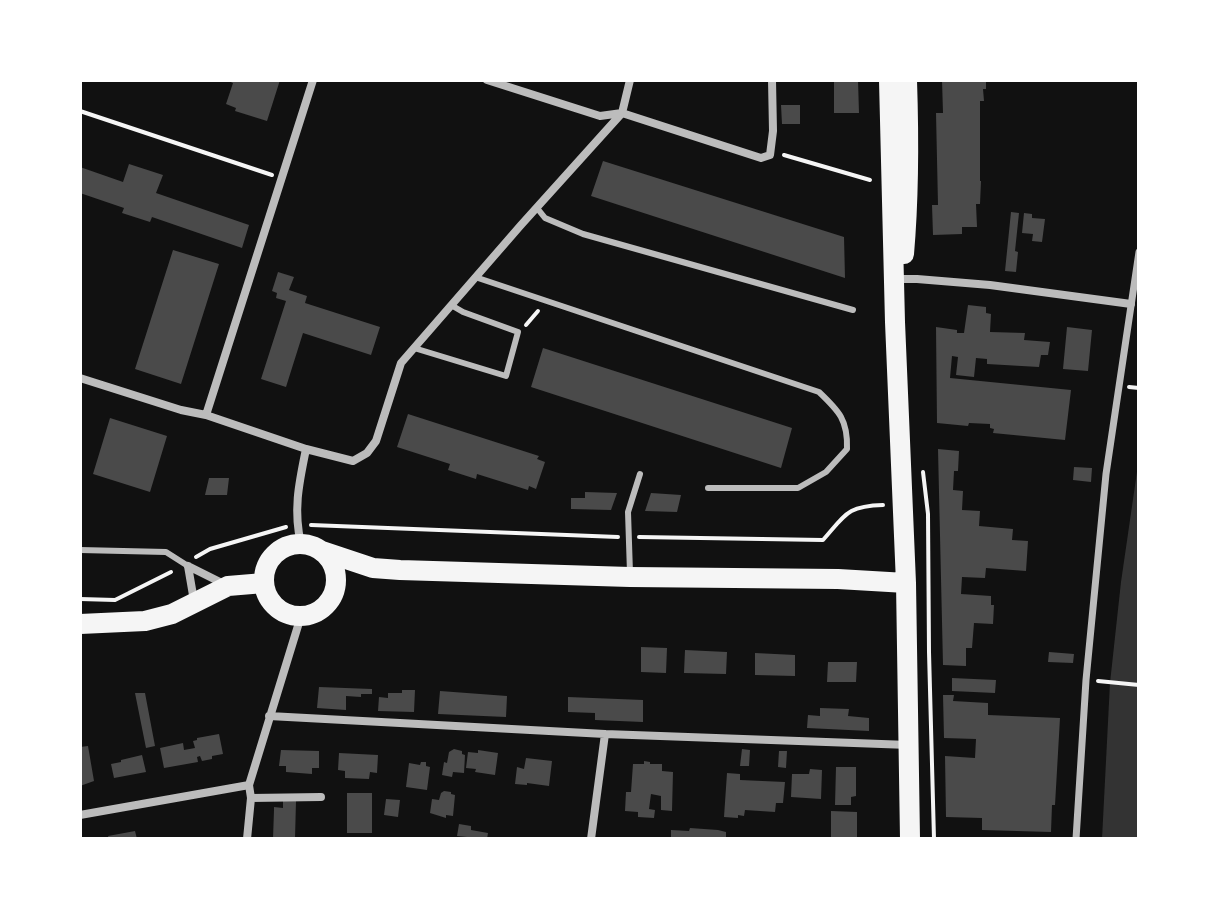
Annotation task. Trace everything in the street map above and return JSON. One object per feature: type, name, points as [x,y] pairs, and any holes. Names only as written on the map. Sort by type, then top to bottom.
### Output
[{"type":"main road","points":[[889,80],[898,279]]},
{"type":"main road","points":[[907,80],[908,206],[895,322],[904,514],[910,839]]},
{"type":"main road","points":[[322,551],[335,570],[335,590],[329,602],[311,614],[301,616],[281,611],[268,597],[264,583],[266,569],[271,559],[299,534],[322,551],[373,568],[906,583]]},
{"type":"main road","points":[[335,590],[373,568]]},
{"type":"main road","points":[[80,624],[145,621],[172,614],[228,586],[264,583]]},
{"type":"street","points":[[206,415],[313,80]]},
{"type":"street","points":[[487,80],[600,116],[622,113],[761,158],[770,155],[772,80]]},
{"type":"street","points":[[80,378],[353,461],[367,453],[376,441],[401,363],[622,113],[630,80]]},
{"type":"street","points":[[1076,839],[1086,680],[1106,474],[1139,252]]},
{"type":"street","points":[[898,279],[990,285],[1131,304]]},
{"type":"street","points":[[299,534],[296,504],[306,449]]},
{"type":"street","points":[[191,562],[228,586]]},
{"type":"street","points":[[191,562],[194,602]]},
{"type":"street","points":[[247,839],[251,798],[249,785],[301,616]]},
{"type":"street","points":[[269,716],[605,734],[910,745]]},
{"type":"street","points":[[591,839],[605,734]]},
{"type":"street","points":[[80,815],[249,785]]},
{"type":"street","points":[[251,798],[321,797]]},
{"type":"lane","points":[[537,208],[545,218],[583,234],[853,310]]},
{"type":"lane","points":[[475,277],[819,392],[845,422],[847,449],[826,472],[798,488],[708,488]]},
{"type":"lane","points":[[414,348],[506,376],[518,332],[451,305]]},
{"type":"lane","points":[[630,577],[628,512],[640,474]]},
{"type":"lane","points":[[80,550],[166,552],[191,562]]},
{"type":"path","points":[[80,111],[282,178]]},
{"type":"path","points":[[782,154],[870,180]]},
{"type":"path","points":[[518,332],[533,319],[545,301]]},
{"type":"path","points":[[191,562],[210,549],[299,534],[823,540],[846,513],[861,505],[892,504],[904,514]]},
{"type":"path","points":[[80,599],[115,600],[171,572]]},
{"type":"path","points":[[1103,682],[1139,685]]},
{"type":"shaded area","points":[[1139,458],[1139,839],[1102,839],[1110,683]]},
{"type":"building","points":[[226,80],[280,80],[267,121],[235,111],[236,108],[226,104],[233,83]]},
{"type":"building","points":[[834,80],[858,80],[859,113],[834,113]]},
{"type":"building","points":[[942,80],[986,80],[984,101],[980,101],[981,181],[980,204],[976,204],[977,227],[962,227],[962,234],[933,235],[932,205],[938,205],[936,113],[943,113]]},
{"type":"building","points":[[781,105],[800,105],[800,124],[782,124]]},
{"type":"building","points":[[603,161],[844,237],[845,278],[591,196]]},
{"type":"building","points":[[129,164],[163,175],[156,193],[249,225],[242,248],[152,217],[150,222],[122,213],[124,208],[80,193],[80,167],[123,182]]},
{"type":"building","points":[[1011,212],[1019,213],[1016,272],[1005,271]]},
{"type":"building","points":[[1024,213],[1032,214],[1032,218],[1045,219],[1042,242],[1032,241],[1033,234],[1022,233]]},
{"type":"building","points":[[173,250],[219,264],[181,384],[135,369]]},
{"type":"building","points":[[278,272],[294,277],[289,290],[307,296],[305,303],[380,327],[371,355],[303,333],[286,387],[261,379],[286,301],[276,298],[277,293],[272,291]]},
{"type":"building","points":[[968,305],[986,307],[986,313],[991,314],[990,332],[1025,333],[1024,340],[1050,342],[1048,355],[1041,355],[1039,367],[987,364],[987,359],[976,358],[974,377],[956,375],[958,357],[952,356],[950,378],[1071,390],[1065,440],[993,433],[990,424],[969,423],[968,426],[937,423],[936,327],[964,333]]},
{"type":"building","points":[[1067,327],[1092,330],[1088,371],[1063,369]]},
{"type":"building","points":[[543,348],[792,428],[781,468],[531,387]]},
{"type":"building","points":[[408,414],[539,456],[537,459],[545,462],[536,489],[529,486],[528,490],[477,474],[476,479],[448,470],[450,464],[397,447]]},
{"type":"building","points":[[110,418],[167,436],[150,492],[93,474]]},
{"type":"building","points":[[938,449],[959,451],[953,490],[963,491],[962,510],[980,511],[979,526],[1013,529],[1012,540],[1028,541],[1026,571],[986,568],[985,578],[962,577],[961,594],[991,596],[991,605],[994,605],[993,624],[974,623],[972,648],[966,648],[966,666],[943,665]]},
{"type":"building","points":[[1074,467],[1092,468],[1091,482],[1073,480]]},
{"type":"building","points":[[209,478],[229,478],[227,495],[205,495]]},
{"type":"building","points":[[585,492],[617,493],[611,510],[571,509],[571,498],[585,498]]},
{"type":"building","points":[[651,493],[681,495],[677,512],[645,511]]},
{"type":"building","points":[[641,647],[667,648],[666,673],[641,672]]},
{"type":"building","points":[[685,650],[727,652],[726,674],[684,673]]},
{"type":"building","points":[[1049,652],[1074,654],[1073,663],[1048,662]]},
{"type":"building","points":[[755,653],[795,655],[795,676],[755,675]]},
{"type":"building","points":[[828,662],[857,662],[856,682],[827,682]]},
{"type":"building","points":[[952,678],[996,680],[995,693],[952,691]]},
{"type":"building","points":[[319,687],[372,689],[372,694],[346,696],[346,710],[317,708]]},
{"type":"building","points":[[402,690],[415,690],[414,712],[378,711],[379,697],[388,698],[388,693],[402,693]]},
{"type":"building","points":[[440,691],[507,696],[506,717],[438,714]]},
{"type":"building","points":[[135,693],[145,693],[155,746],[146,748]]},
{"type":"building","points":[[943,695],[954,695],[953,701],[988,703],[988,715],[1060,718],[1051,832],[982,830],[982,818],[946,817],[945,756],[975,758],[976,739],[944,738]]},
{"type":"building","points":[[568,697],[643,700],[643,722],[595,720],[595,713],[568,712]]},
{"type":"building","points":[[820,708],[849,709],[848,716],[869,718],[869,731],[807,728],[808,715],[820,716]]},
{"type":"building","points":[[219,734],[223,754],[202,761],[200,756],[197,757],[198,762],[164,768],[160,748],[183,743],[184,750],[195,748],[193,741],[197,738]]},
{"type":"building","points":[[88,746],[94,781],[80,786],[80,747]]},
{"type":"building","points":[[454,749],[465,755],[464,773],[453,772],[452,777],[442,775],[444,762],[447,763],[449,752]]},
{"type":"building","points":[[742,749],[750,750],[749,766],[740,766]]},
{"type":"building","points":[[281,750],[319,751],[319,768],[312,768],[312,774],[286,772],[286,766],[279,766]]},
{"type":"building","points":[[478,750],[498,753],[495,775],[466,768],[468,752],[478,753]]},
{"type":"building","points":[[779,751],[787,751],[786,768],[778,767]]},
{"type":"building","points":[[339,753],[378,755],[377,773],[370,772],[369,779],[345,778],[345,771],[338,770]]},
{"type":"building","points":[[142,755],[146,772],[114,778],[111,764]]},
{"type":"building","points":[[526,758],[552,761],[549,786],[515,784],[517,767],[524,769]]},
{"type":"building","points":[[644,761],[662,764],[662,771],[673,772],[672,811],[661,810],[661,796],[651,794],[649,809],[655,810],[654,818],[638,817],[638,812],[625,811],[626,792],[631,792],[633,764],[644,764]]},
{"type":"building","points":[[426,762],[426,766],[430,767],[427,790],[406,787],[409,763],[420,765]]},
{"type":"building","points":[[836,767],[856,767],[856,796],[851,797],[851,805],[835,805]]},
{"type":"building","points":[[810,769],[822,770],[821,799],[791,797],[792,774],[809,774]]},
{"type":"building","points":[[727,773],[740,774],[740,780],[785,782],[783,803],[776,803],[775,812],[745,810],[744,816],[738,815],[738,818],[724,817]]},
{"type":"building","points":[[444,791],[455,795],[453,816],[446,815],[446,818],[430,813],[432,799],[439,800]]},
{"type":"building","points":[[347,793],[372,793],[372,833],[347,833]]},
{"type":"building","points":[[386,799],[400,800],[398,817],[384,815]]},
{"type":"building","points":[[283,801],[296,801],[295,839],[273,839],[274,807],[283,808]]},
{"type":"building","points":[[831,811],[857,812],[857,839],[831,839]]},
{"type":"building","points":[[459,824],[488,833],[487,839],[457,836]]},
{"type":"building","points":[[690,828],[726,832],[726,839],[671,839],[671,830],[689,831]]},
{"type":"building","points":[[135,831],[137,839],[109,839],[108,836]]}]
